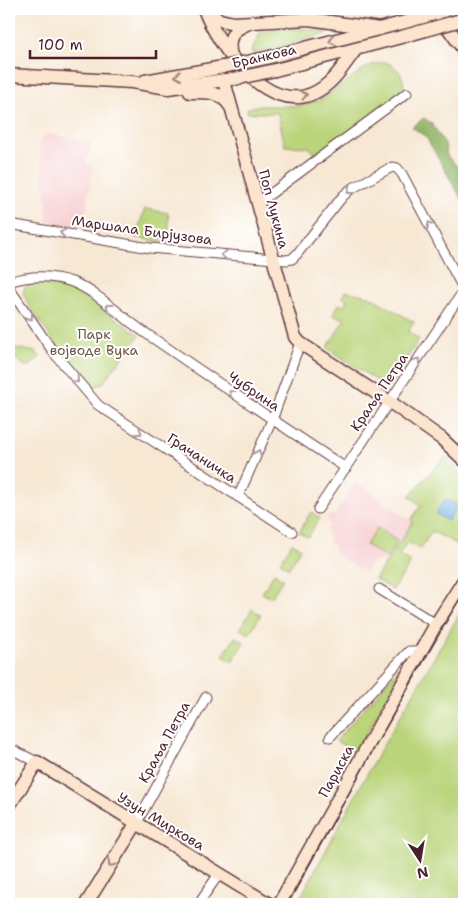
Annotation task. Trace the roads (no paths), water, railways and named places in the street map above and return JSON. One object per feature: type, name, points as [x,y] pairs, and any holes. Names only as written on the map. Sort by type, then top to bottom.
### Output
[{"type":"street","points":[[204,9],[220,20],[234,23],[309,19],[380,29]]},
{"type":"street","points":[[204,9],[215,34],[231,56],[260,84],[272,92],[286,96],[300,97],[314,93],[326,85],[336,77],[356,49]]},
{"type":"street","points":[[435,9],[464,50]]},
{"type":"street","points":[[399,31],[454,9]]},
{"type":"street","points":[[399,31],[464,19]]},
{"type":"street","points":[[231,56],[229,41],[231,36],[237,29],[249,23]]},
{"type":"street","name":"Бранкова","points":[[132,82],[224,68],[380,29],[399,31]]},
{"type":"street","name":"Бранкова","points":[[9,75],[132,82],[152,87],[168,88],[230,80],[275,70],[356,49],[399,31]]},
{"type":"street","name":"Поп Лукина","points":[[230,80],[230,106],[295,337],[300,343]]},
{"type":"street","points":[[168,88],[183,92],[217,94],[226,100],[230,106]]},
{"type":"street","points":[[257,204],[407,93]]},
{"type":"street","name":"Маршала Бирјузова","points":[[9,224],[150,248],[272,259],[292,259],[343,196],[351,189],[394,167],[402,174],[464,290]]},
{"type":"street","name":"Чубрина","points":[[9,282],[23,278],[45,276],[71,282],[87,290],[148,336],[346,468]]},
{"type":"street","name":"Грачаничка","points":[[9,288],[54,354],[98,405],[292,532]]},
{"type":"street","name":"Краља Петра","points":[[318,509],[464,290]]},
{"type":"street","points":[[238,497],[272,420],[300,343],[390,402],[442,439],[464,460]]},
{"type":"street","name":"Париска","points":[[279,904],[436,624],[464,580]]},
{"type":"street","points":[[378,589],[436,624]]},
{"type":"street","name":"Париска","points":[[330,737],[409,651],[421,652]]},
{"type":"street","name":"Краља Петра","points":[[86,904],[136,824],[206,697]]},
{"type":"street","points":[[9,748],[37,762],[9,806]]},
{"type":"street","name":"Узун Миркова","points":[[37,762],[269,904]]},
{"type":"street","points":[[198,904],[219,874]]},
{"type":"water","points":[[445,499],[457,506],[448,521],[436,514]]},
{"type":"tram line","points":[[288,904],[464,591]]},
{"type":"park label","name":"Парк војводе Вука","points":[[94,342]]}]
